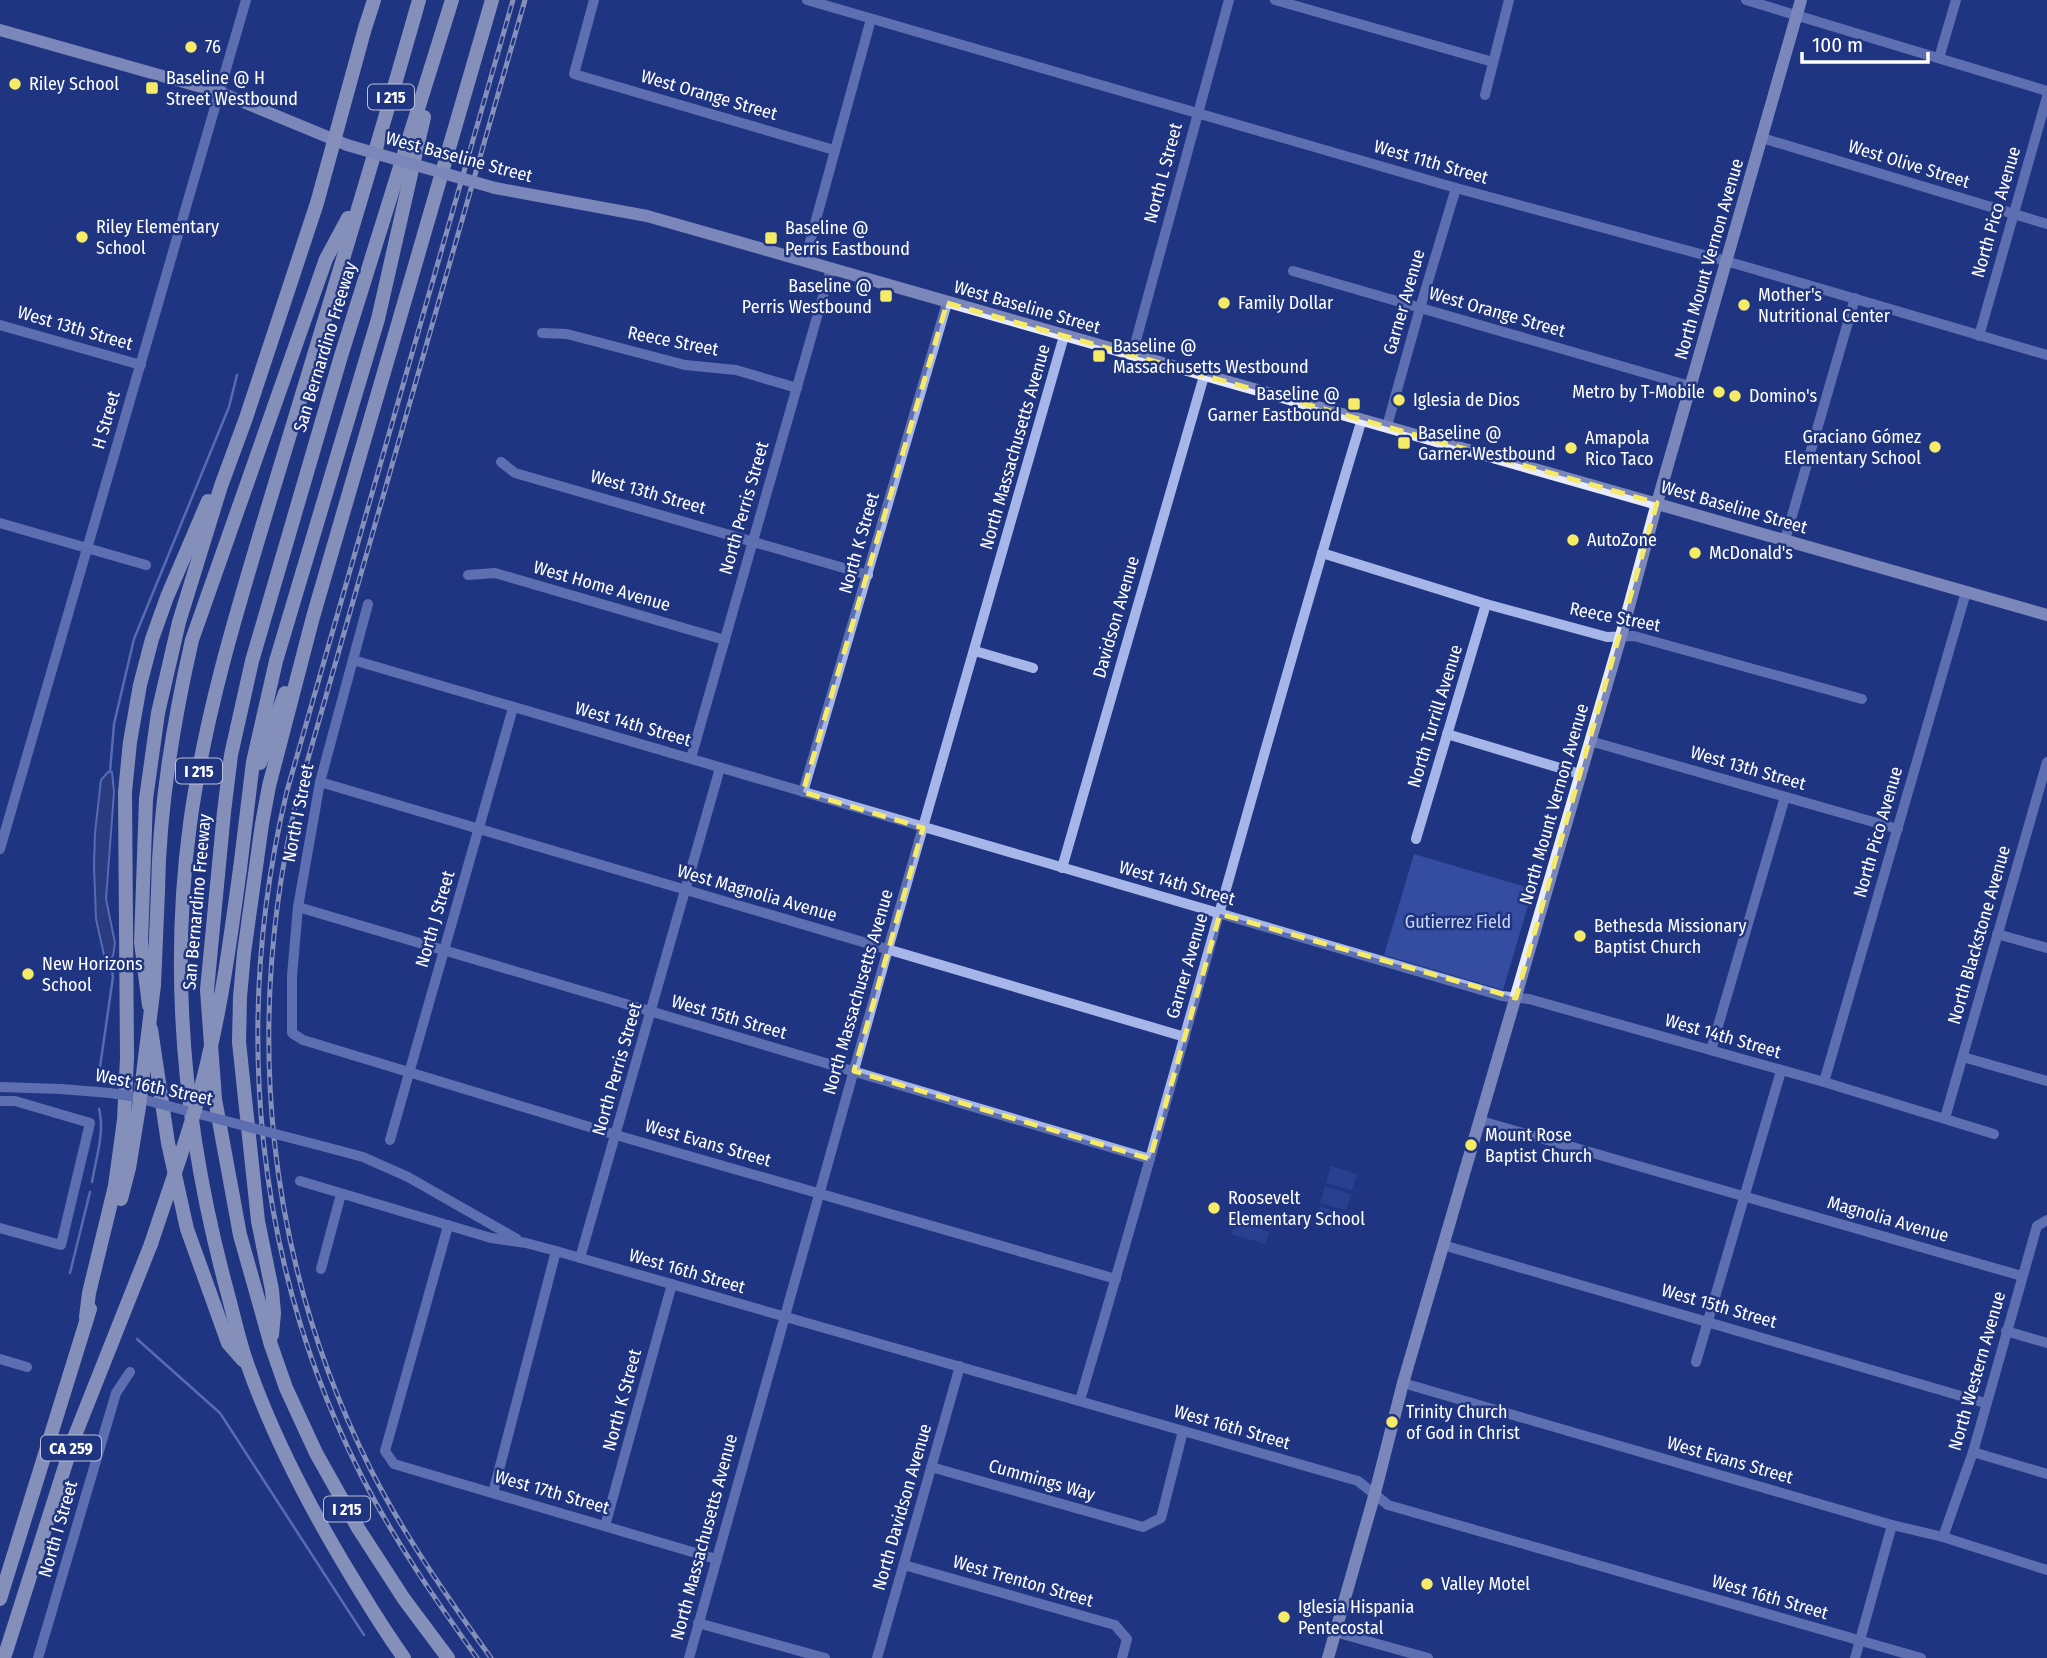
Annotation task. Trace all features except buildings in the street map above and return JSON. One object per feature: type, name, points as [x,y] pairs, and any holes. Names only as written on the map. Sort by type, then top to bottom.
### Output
[{"type":"highway","points":[[246,1364],[228,1343],[187,1229],[164,1124],[141,943],[146,799],[158,713],[179,622],[221,486],[317,202],[340,142],[374,0]]},
{"type":"highway","name":"San Bernardino Freeway","points":[[404,1658],[343,1563],[318,1518],[273,1427],[246,1364],[200,1178],[190,1116],[181,968],[184,880],[190,825],[202,753],[219,681],[258,540],[419,0]]},
{"type":"highway","points":[[271,1345],[274,1313],[272,1290],[258,1221],[251,1162],[241,1063],[240,997],[263,816],[313,617],[492,0]]},
{"type":"highway","points":[[247,797],[276,661],[378,319],[451,3]]},
{"type":"highway","name":"San Bernardino Freeway","points":[[448,1658],[404,1599],[358,1528],[316,1452],[286,1388],[240,1235],[215,1099],[207,989],[223,812],[231,755],[252,661],[341,356],[451,3]]},
{"type":"highway","points":[[86,1317],[96,1295],[125,1181],[139,1107],[154,985],[164,791],[177,705],[192,640],[326,258],[362,193]]},
{"type":"highway","points":[[86,1317],[115,1186],[124,1120],[127,1058],[125,792],[130,742],[140,685],[160,618],[213,489],[221,486]]},
{"type":"highway","points":[[247,797],[313,617]]},
{"type":"highway","name":"CA 259","points":[[4,1658],[74,1438],[151,1244],[208,1061],[229,953],[247,797]]},
{"type":"highway","name":"CA 259","points":[[0,1599],[86,1317]]},
{"type":"main road","name":"North Mount Vernon Avenue","points":[[1328,1658],[1403,1383],[1481,1121],[1801,0]]},
{"type":"main road","name":"West Baseline Street","points":[[0,30],[219,92],[340,142],[495,188],[646,216],[2047,615]]},
{"type":"street","name":"H Street","points":[[0,849],[5,811],[87,549],[246,0]]},
{"type":"street","name":"West Orange Street","points":[[594,0],[574,74],[834,150]]},
{"type":"street","name":"West 11th Street","points":[[807,0],[1456,188],[1726,261],[2047,355]]},
{"type":"street","name":"North L Street","points":[[1132,355],[1228,0]]},
{"type":"street","points":[[1275,0],[1493,62]]},
{"type":"street","points":[[1485,94],[1509,0]]},
{"type":"street","points":[[1746,0],[1939,58],[2047,94]]},
{"type":"street","points":[[1939,58],[1956,0]]},
{"type":"street","points":[[805,260],[871,19]]},
{"type":"street","name":"North Pico Avenue","points":[[1979,336],[2047,94]]},
{"type":"street","name":"West Olive Street","points":[[1762,138],[2047,224]]},
{"type":"street","name":"Garner Avenue","points":[[1387,426],[1456,188]]},
{"type":"street","name":"North Perris Street","points":[[691,758],[831,268]]},
{"type":"street","name":"West Orange Street","points":[[1293,271],[1690,386]]},
{"type":"street","points":[[1785,540],[1855,298]]},
{"type":"street","name":"North K Street","points":[[803,792],[947,303]]},
{"type":"street","name":"West 13th Street","points":[[0,325],[141,365]]},
{"type":"street","name":"Reece Street","points":[[542,332],[567,334],[685,365],[736,370],[797,388]]},
{"type":"street","name":"North Massachusetts Avenue","points":[[691,1655],[783,1318],[1065,336]]},
{"type":"street","name":"Davidson Avenue","points":[[1062,868],[1204,376]]},
{"type":"street","name":"Garner Avenue","points":[[1080,1400],[1220,914],[1242,827],[1362,419]]},
{"type":"street","name":"West 13th Street","points":[[501,462],[515,473],[868,575]]},
{"type":"street","points":[[0,523],[146,565]]},
{"type":"street","name":"Reece Street","points":[[1322,553],[1486,604],[1607,636],[1634,636],[1862,699]]},
{"type":"street","name":"West Home Avenue","points":[[468,575],[495,573],[725,640]]},
{"type":"street","name":"North Pico Avenue","points":[[1824,1082],[1966,592]]},
{"type":"street","name":"North I Street","points":[[292,1033],[292,976],[298,907],[320,782],[368,604]]},
{"type":"street","name":"North Turrill Avenue","points":[[1416,839],[1486,604]]},
{"type":"street","points":[[975,651],[1032,668]]},
{"type":"street","name":"West 14th Street","points":[[353,660],[1502,996],[1529,999],[1711,1050],[1994,1134]]},
{"type":"street","name":"North J Street","points":[[390,1140],[513,708]]},
{"type":"street","points":[[1447,734],[1580,774]]},
{"type":"street","name":"West 13th Street","points":[[1590,741],[1898,829]]},
{"type":"street","name":"North Blackstone Avenue","points":[[1945,1118],[2047,762]]},
{"type":"street","name":"North Perris Street","points":[[580,1258],[720,768]]},
{"type":"street","name":"West Magnolia Avenue","points":[[320,782],[1185,1037]]},
{"type":"street","points":[[1711,1050],[1785,797]]},
{"type":"street","name":"West 15th Street","points":[[298,907],[1150,1159]]},
{"type":"street","points":[[1997,934],[2047,948]]},
{"type":"street","name":"West Evans Street","points":[[292,1033],[303,1040],[616,1135],[1116,1279]]},
{"type":"street","points":[[1963,1057],[2047,1081]]},
{"type":"street","points":[[1696,1362],[1781,1071]]},
{"type":"street","name":"West 16th Street","points":[[0,1087],[92,1091],[130,1097],[337,1150],[372,1161],[408,1177],[526,1243]]},
{"type":"street","points":[[0,1101],[15,1101],[90,1124],[61,1245],[0,1228]]},
{"type":"street","points":[[1481,1121],[1745,1195]]},
{"type":"street","name":"West 16th Street","points":[[300,1181],[448,1226],[556,1251],[1358,1481],[1388,1505],[1921,1658]]},
{"type":"street","points":[[321,1269],[341,1194]]},
{"type":"street","name":"Magnolia Avenue","points":[[1745,1195],[2022,1276]]},
{"type":"street","name":"North Western Avenue","points":[[1943,1537],[1973,1452],[2037,1226],[2047,1220]]},
{"type":"street","name":"West 17th Street","points":[[448,1226],[385,1451],[394,1464],[716,1559]]},
{"type":"street","name":"West 15th Street","points":[[1443,1245],[1985,1404]]},
{"type":"street","points":[[493,1493],[556,1251]]},
{"type":"street","name":"North K Street","points":[[605,1525],[672,1284]]},
{"type":"street","points":[[2006,1331],[2047,1343]]},
{"type":"street","points":[[0,1359],[27,1367]]},
{"type":"street","name":"North Davidson Avenue","points":[[877,1658],[960,1366]]},
{"type":"street","name":"North I Street","points":[[38,1658],[116,1394],[130,1372]]},
{"type":"street","name":"West Evans Street","points":[[1403,1383],[1892,1525],[1943,1537],[2047,1570]]},
{"type":"street","name":"Cummings Way","points":[[931,1467],[1143,1527],[1161,1518],[1184,1431]]},
{"type":"street","points":[[1973,1452],[2047,1474]]},
{"type":"street","points":[[1855,1658],[1892,1525]]},
{"type":"street","name":"West Trenton Street","points":[[904,1565],[1115,1625],[1127,1639],[1122,1658]]},
{"type":"street","points":[[698,1623],[825,1658]]},
{"type":"street","points":[[1335,1632],[1428,1658]]},
{"type":"highlighted area","points":[[947,303],[1657,503],[1516,998],[1220,914],[1150,1159],[854,1071],[923,828],[803,792]]},
{"type":"green space","name":"Gutierrez Field","points":[[1414,854],[1533,889],[1503,990],[1384,955]]},
{"type":"green space","points":[[1331,1166],[1357,1174],[1352,1190],[1326,1183]]},
{"type":"green space","points":[[1325,1186],[1351,1194],[1346,1210],[1320,1203]]},
{"type":"green space","points":[[1319,1206],[1345,1214],[1340,1230],[1314,1223]]},
{"type":"green space","points":[[1236,1221],[1269,1232],[1266,1244],[1231,1234]]},
{"type":"shaded area","points":[[108,772],[112,772],[114,792],[106,899],[115,943],[110,959],[104,955],[96,919],[94,866],[101,780]]},
{"type":"waterway","points":[[110,772],[114,724],[134,639],[229,407],[237,375]]},
{"type":"waterway","points":[[99,1074],[113,977],[110,959]]},
{"type":"waterway","points":[[92,1182],[100,1136],[99,1109]]},
{"type":"waterway","points":[[70,1273],[90,1192]]},
{"type":"waterway","points":[[137,1339],[220,1413],[364,1635]]},
{"type":"railway","points":[[477,1658],[387,1523],[361,1475],[325,1394],[297,1311],[276,1226],[263,1140],[258,1053],[260,965],[270,878],[287,791],[513,0]]},
{"type":"railway","points":[[491,1658],[398,1519],[371,1470],[335,1390],[307,1307],[287,1224],[274,1139],[269,1054],[271,967],[281,881],[298,794],[525,0]]},
{"type":"place","name":"76","points":[[191,47]]},
{"type":"place","name":"Riley School","points":[[15,84]]},
{"type":"place","name":"Baseline @ H Street Westbound","points":[[152,88]]},
{"type":"place","name":"Riley Elementary School","points":[[82,237]]},
{"type":"place","name":"Baseline @ Perris Eastbound","points":[[771,238]]},
{"type":"place","name":"Baseline @ Perris Westbound","points":[[886,296]]},
{"type":"place","name":"Family Dollar","points":[[1224,303]]},
{"type":"place","name":"Mother's Nutritional Center","points":[[1744,305]]},
{"type":"place","name":"Baseline @ Massachusetts Westbound","points":[[1099,356]]},
{"type":"place","name":"Metro by T-Mobile","points":[[1719,392]]},
{"type":"place","name":"Domino's","points":[[1735,396]]},
{"type":"place","name":"Iglesia de Dios","points":[[1399,400]]},
{"type":"place","name":"Baseline @ Garner Eastbound","points":[[1354,404]]},
{"type":"place","name":"Baseline @ Garner Westbound","points":[[1404,443]]},
{"type":"place","name":"Graciano Gómez Elementary School","points":[[1935,447]]},
{"type":"place","name":"Amapola Rico Taco","points":[[1571,448]]},
{"type":"place","name":"AutoZone","points":[[1573,540]]},
{"type":"place","name":"McDonald's","points":[[1695,553]]},
{"type":"place","name":"Bethesda Missionary Baptist Church","points":[[1580,936]]},
{"type":"place","name":"New Horizons School","points":[[28,974]]},
{"type":"place","name":"Mount Rose Baptist Church","points":[[1471,1145]]},
{"type":"place","name":"Roosevelt Elementary School","points":[[1214,1208]]},
{"type":"place","name":"Trinity Church of God in Christ","points":[[1392,1422]]},
{"type":"place","name":"Valley Motel","points":[[1427,1584]]},
{"type":"place","name":"Iglesia Hispania Pentecostal","points":[[1284,1617]]}]
